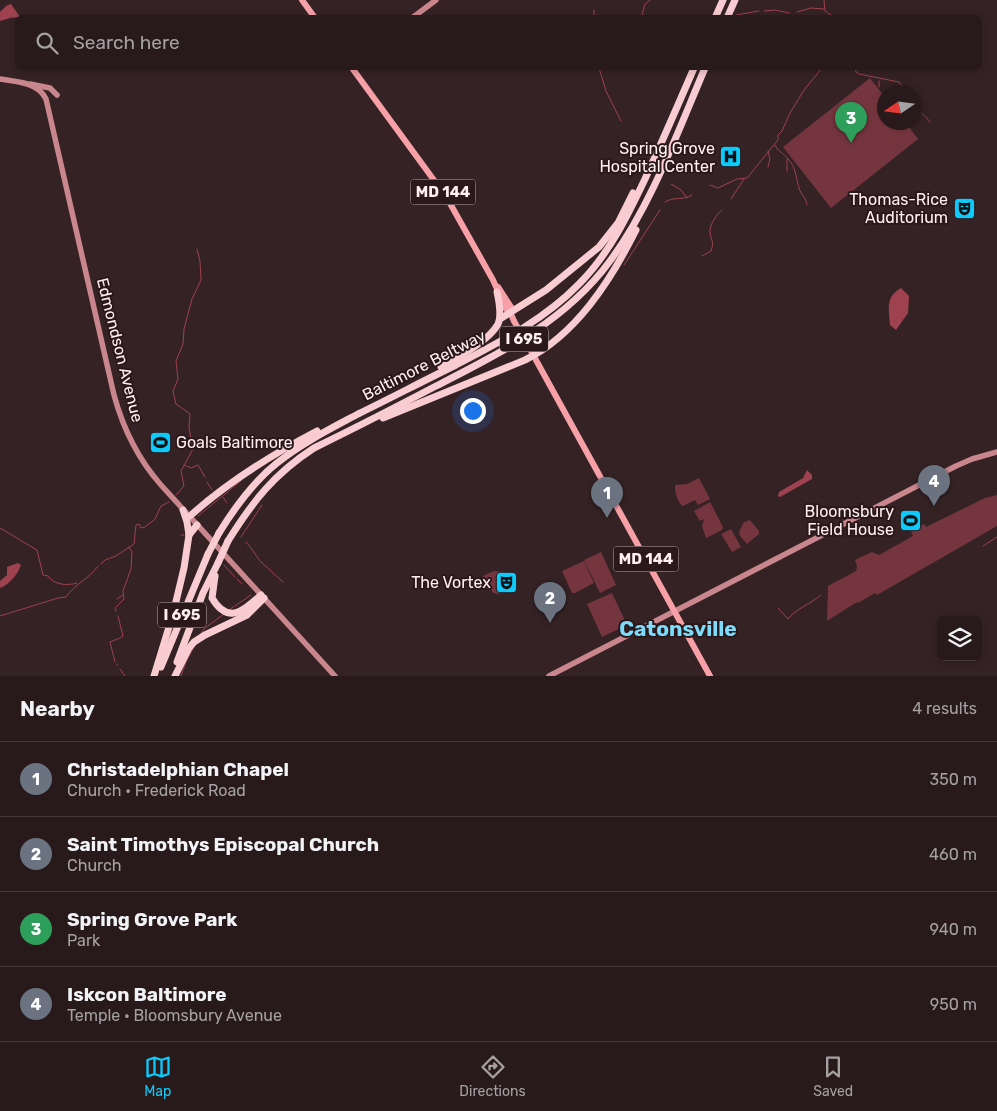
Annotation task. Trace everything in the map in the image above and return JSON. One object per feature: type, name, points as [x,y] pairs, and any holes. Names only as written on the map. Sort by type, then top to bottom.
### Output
[{"type":"highway","points":[[716,15],[723,0]]},
{"type":"highway","points":[[728,15],[735,0]]},
{"type":"highway","name":"Baltimore Beltway","points":[[156,676],[219,532],[239,503],[276,464],[310,440],[512,336],[559,302],[592,270],[626,218],[693,70]]},
{"type":"highway","name":"Baltimore Beltway","points":[[173,676],[203,593],[228,541],[248,510],[282,471],[314,448],[499,354],[540,329],[586,290],[610,262],[631,230],[652,190],[704,70]]},
{"type":"highway","points":[[390,398],[472,349],[495,329],[500,319],[546,290],[599,246],[618,223],[636,188],[648,171]]},
{"type":"highway","points":[[348,431],[533,356],[554,341],[575,321],[606,282],[635,232],[652,190]]},
{"type":"highway","points":[[497,292],[500,319]]},
{"type":"highway","points":[[190,516],[233,481],[277,452],[319,430],[363,412]]},
{"type":"highway","points":[[156,676],[175,607],[188,534],[183,510]]},
{"type":"highway","points":[[188,534],[198,525]]},
{"type":"highway","points":[[218,563],[212,598],[219,608],[226,613],[236,613],[248,608],[263,597]]},
{"type":"highway","points":[[173,676],[194,642],[247,615],[263,597]]},
{"type":"main road","points":[[302,0],[313,15]]},
{"type":"main road","points":[[416,15],[436,0]]},
{"type":"main road","name":"MD 144","points":[[353,70],[447,198],[493,280],[511,307],[510,312]]},
{"type":"main road","name":"Edmondson Avenue","points":[[0,79],[26,84],[39,90],[47,103],[112,385],[121,417],[131,442],[145,464],[183,510],[335,676]]},
{"type":"main road","points":[[26,84],[50,88],[57,95]]},
{"type":"main road","name":"MD 144","points":[[493,280],[506,309],[510,312],[710,676]]},
{"type":"main road","points":[[497,292],[508,302]]},
{"type":"main road","points":[[548,676],[956,466],[997,452]]},
{"type":"shaded area","points":[[11,4],[19,15],[0,21],[0,12]]},
{"type":"shaded area","points":[[870,78],[877,87],[877,130],[911,130],[918,139],[831,208],[783,147]]},
{"type":"shaded area","points":[[901,288],[909,296],[908,313],[896,330],[890,325],[889,304],[892,295]]},
{"type":"shaded area","points":[[807,470],[812,475],[812,479],[780,497],[778,496],[779,492],[803,478]]},
{"type":"shaded area","points":[[699,478],[710,499],[698,505],[695,500],[683,506],[677,497],[675,485],[687,484]]},
{"type":"shaded area","points":[[997,495],[997,526],[877,595],[875,593],[857,602],[827,621],[828,586],[856,571],[855,560],[872,552],[879,555],[913,536],[911,531],[924,524],[926,527],[985,498]]},
{"type":"shaded area","points":[[710,502],[723,527],[722,530],[706,538],[702,526],[704,519],[700,521],[694,511]]},
{"type":"shaded area","points":[[750,520],[759,531],[759,534],[747,544],[739,532],[744,522]]},
{"type":"shaded area","points":[[731,529],[741,547],[732,552],[721,534]]},
{"type":"shaded area","points":[[601,552],[616,585],[600,593],[584,560]]},
{"type":"shaded area","points":[[584,561],[594,583],[572,593],[562,571]]},
{"type":"shaded area","points":[[18,563],[21,565],[20,568],[10,582],[0,588],[0,581],[7,575],[7,567]]},
{"type":"shaded area","points":[[494,571],[506,572],[503,585],[507,590],[499,594],[493,593],[483,576]]},
{"type":"shaded area","points":[[612,593],[627,625],[602,637],[587,604]]},
{"type":"waterway","points":[[642,15],[645,4],[650,0]]},
{"type":"waterway","points":[[824,0],[825,11],[831,15]]},
{"type":"waterway","points":[[797,12],[811,8],[824,9]]},
{"type":"waterway","points":[[594,10],[594,15]]},
{"type":"waterway","points":[[764,11],[775,10],[789,13]]},
{"type":"waterway","points":[[736,15],[759,11]]},
{"type":"waterway","points":[[600,70],[606,91],[621,121]]},
{"type":"waterway","points":[[710,185],[718,188],[737,179],[747,178],[778,140],[778,135],[782,131],[790,113],[804,90],[820,70]]},
{"type":"waterway","points":[[856,70],[859,74],[899,82],[901,85]]},
{"type":"waterway","points":[[922,114],[930,122]]},
{"type":"waterway","points":[[775,145],[793,166],[799,188],[807,205]]},
{"type":"waterway","points":[[768,151],[770,159],[768,167]]},
{"type":"waterway","points":[[787,159],[787,171]]},
{"type":"waterway","points":[[731,199],[744,179]]},
{"type":"waterway","points":[[671,184],[681,190],[687,198]]},
{"type":"waterway","points":[[665,202],[692,195]]},
{"type":"waterway","points":[[624,265],[660,210]]},
{"type":"waterway","points":[[702,256],[711,251],[713,245],[710,228],[714,219],[722,210]]},
{"type":"waterway","points":[[176,495],[184,486],[181,471],[193,449],[189,428],[190,414],[176,404],[173,391],[178,379],[176,361],[183,344],[184,329],[192,299],[201,280],[197,249]]},
{"type":"waterway","points":[[184,465],[191,468],[198,465],[205,477]]},
{"type":"waterway","points":[[198,516],[242,480]]},
{"type":"waterway","points":[[207,482],[212,490]]},
{"type":"waterway","points":[[223,497],[227,503]]},
{"type":"waterway","points":[[101,564],[134,544],[136,525],[139,524],[141,528],[145,527],[155,519],[161,506],[169,502]]},
{"type":"waterway","points":[[241,537],[262,505]]},
{"type":"waterway","points":[[0,528],[37,550],[43,575],[61,584],[77,583]]},
{"type":"waterway","points":[[983,546],[997,537]]},
{"type":"waterway","points":[[246,542],[260,561],[283,582]]},
{"type":"waterway","points":[[116,611],[115,608],[124,599],[123,591],[131,569],[132,552],[129,547]]},
{"type":"waterway","points":[[224,565],[235,577]]},
{"type":"waterway","points":[[0,616],[66,597],[98,566]]},
{"type":"waterway","points":[[237,579],[242,584]]},
{"type":"waterway","points":[[117,599],[123,595]]},
{"type":"waterway","points":[[229,610],[251,595]]},
{"type":"waterway","points":[[778,608],[788,619],[821,595]]},
{"type":"waterway","points":[[199,636],[205,628],[224,614]]},
{"type":"waterway","points":[[115,662],[110,642],[123,636],[118,616]]},
{"type":"waterway","points":[[181,676],[194,647]]},
{"type":"waterway","points":[[120,669],[125,676]]},
{"type":"place","name":"Spring Grove Park","points":[[851,143]]},
{"type":"place","name":"Spring Grove Hospital Center","points":[[731,157]]},
{"type":"place","name":"Thomas-Rice Auditorium","points":[[964,208]]},
{"type":"place","name":"Goals Baltimore","points":[[160,442]]},
{"type":"place","name":"Iskcon Baltimore","points":[[934,506]]},
{"type":"place","name":"Christadelphian Chapel","points":[[607,518]]},
{"type":"place","name":"Bloomsbury Field House","points":[[910,520]]},
{"type":"place","name":"The Vortex","points":[[507,582]]},
{"type":"place","name":"Saint Timothys Episcopal Church","points":[[550,623]]},
{"type":"district","name":"Catonsville","points":[[678,628]]}]
